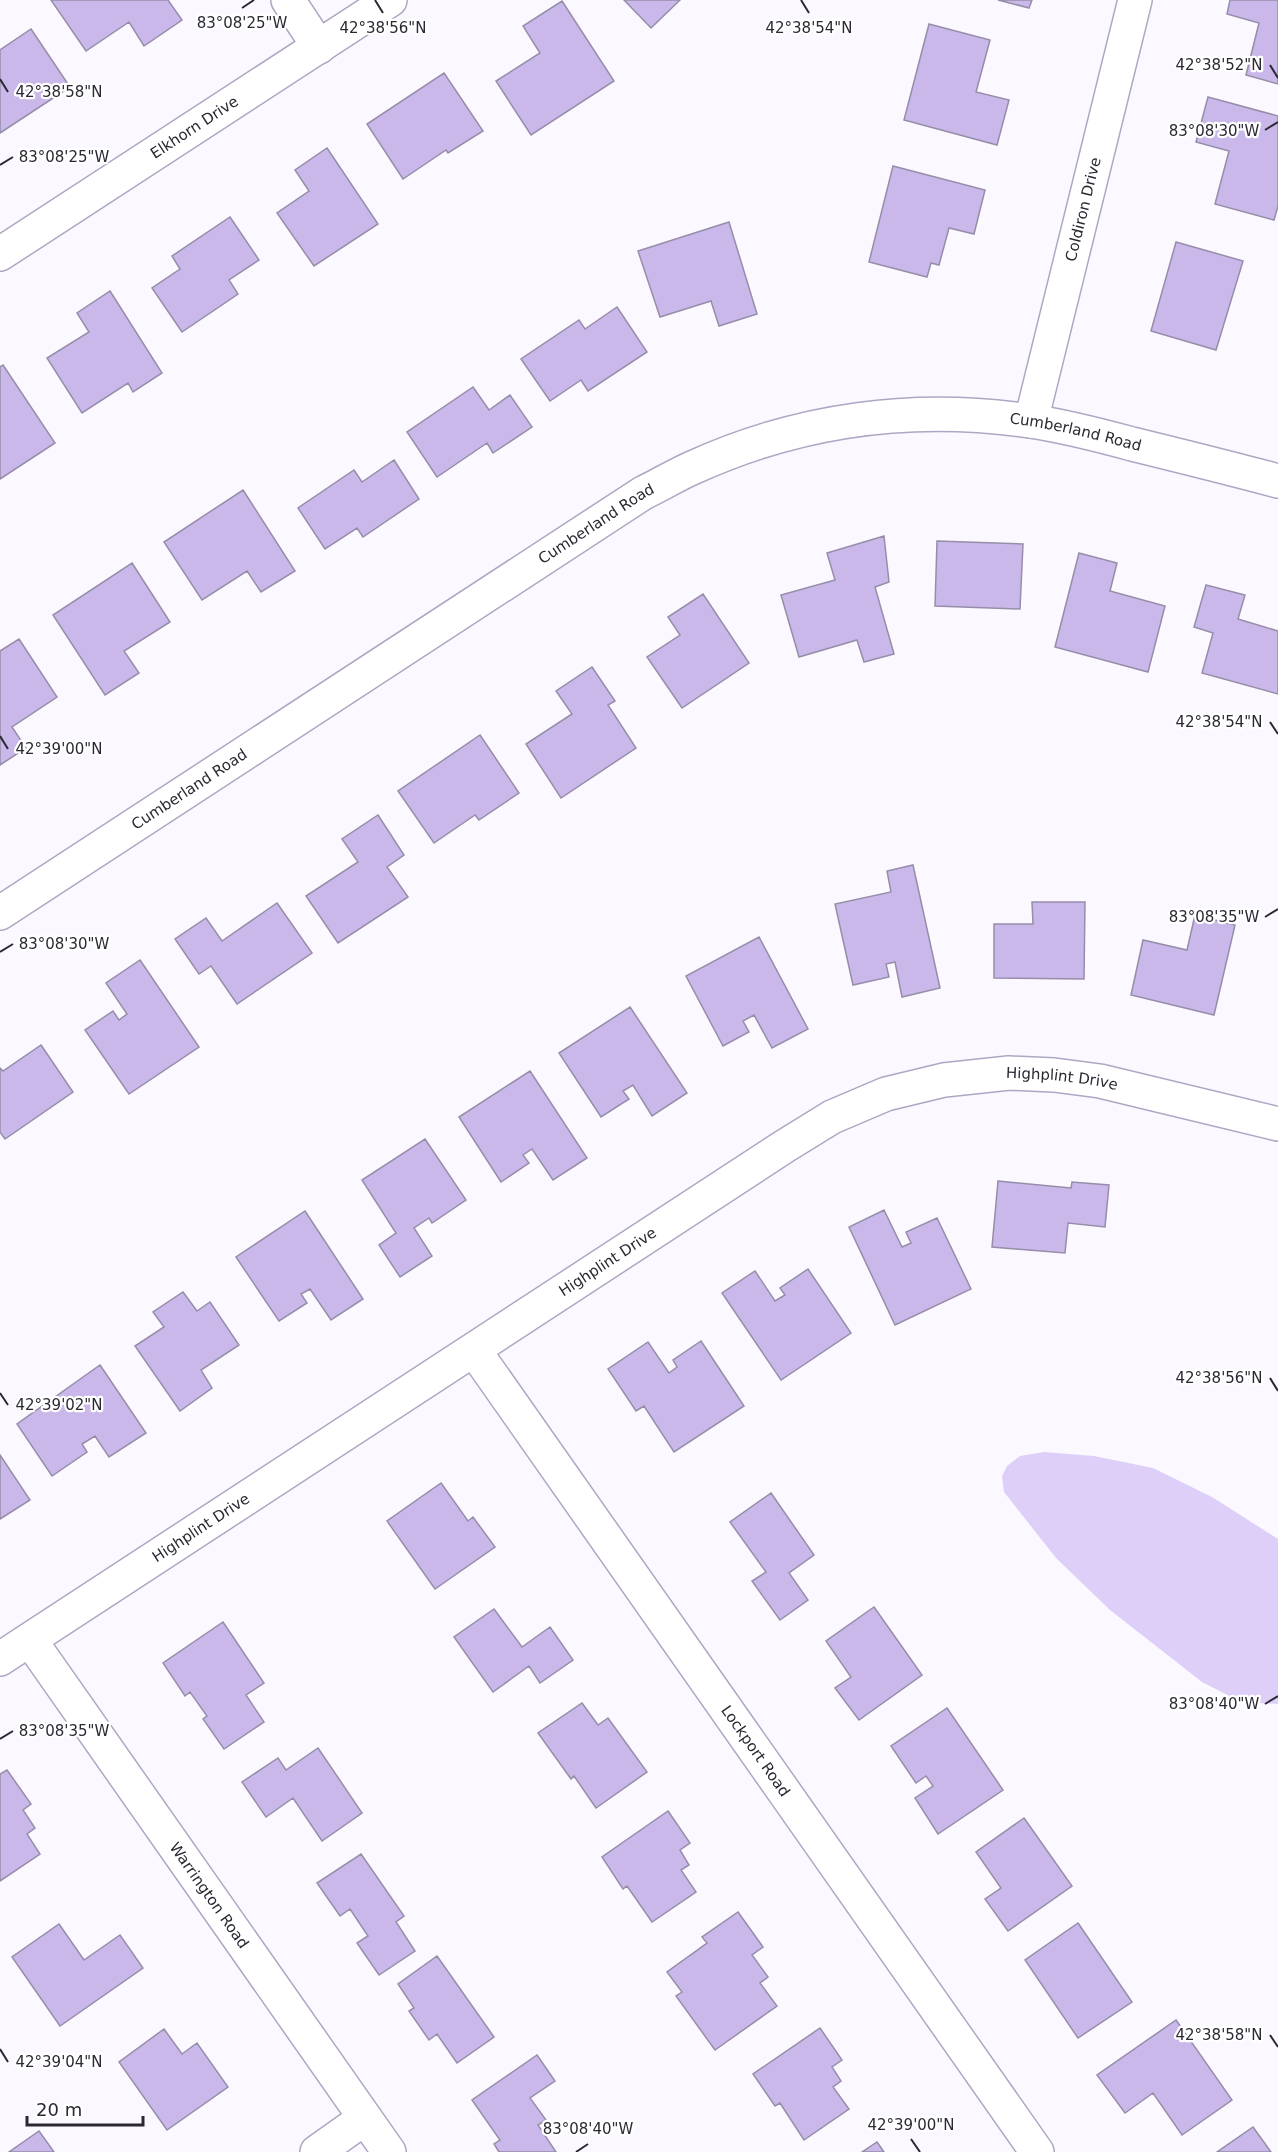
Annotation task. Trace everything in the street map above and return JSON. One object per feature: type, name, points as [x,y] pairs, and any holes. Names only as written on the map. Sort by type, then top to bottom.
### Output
[{"type":"street","points":[[288,0],[319,46]]},
{"type":"street","name":"Elkhorn Drive","points":[[0,254],[390,0]]},
{"type":"street","name":"Coldiron Drive","points":[[1031,421],[1135,0]]},
{"type":"street","name":"Cumberland Road","points":[[0,913],[644,493],[692,468],[777,436],[846,420],[909,414],[964,414],[1031,421],[1278,481]]},
{"type":"street","name":"Highplint Drive","points":[[0,1659],[785,1146],[832,1117],[886,1094],[944,1080],[1009,1073],[1054,1075],[1100,1081],[1278,1124]]},
{"type":"street","name":"Lockport Road","points":[[474,1350],[1037,2152]]},
{"type":"street","name":"Warrington Road","points":[[30,1640],[389,2152]]},
{"type":"street","points":[[317,2152],[365,2118]]},
{"type":"shaded area","points":[[1044,1452],[1094,1456],[1153,1468],[1212,1497],[1278,1539],[1278,1704],[1241,1702],[1202,1682],[1110,1610],[1056,1558],[1004,1492],[1002,1476],[1007,1466],[1020,1456]]},
{"type":"building","points":[[51,0],[168,0],[182,20],[144,46],[129,22],[86,51]]},
{"type":"building","points":[[624,0],[680,0],[651,28]]},
{"type":"building","points":[[998,0],[1032,0],[1029,8]]},
{"type":"building","points":[[1230,0],[1278,0],[1278,84],[1246,75],[1259,23],[1227,14]]},
{"type":"building","points":[[562,1],[614,81],[531,135],[496,81],[540,53],[523,26]]},
{"type":"building","points":[[929,24],[990,40],[976,92],[1009,100],[997,145],[904,120]]},
{"type":"building","points":[[31,29],[70,87],[0,133],[0,50]]},
{"type":"building","points":[[444,73],[483,131],[448,153],[446,150],[403,179],[367,124]]},
{"type":"building","points":[[1208,97],[1278,116],[1278,206],[1274,220],[1215,204],[1229,151],[1196,142]]},
{"type":"building","points":[[327,148],[378,224],[314,266],[277,213],[309,191],[295,170]]},
{"type":"building","points":[[893,166],[985,190],[974,234],[949,228],[939,265],[931,263],[927,277],[869,262]]},
{"type":"building","points":[[230,217],[259,260],[229,280],[238,294],[182,332],[152,288],[180,269],[172,256]]},
{"type":"building","points":[[729,222],[757,314],[719,326],[711,301],[660,317],[638,251]]},
{"type":"building","points":[[1176,242],[1243,261],[1216,350],[1151,331]]},
{"type":"building","points":[[110,291],[162,373],[133,392],[128,383],[82,413],[47,358],[89,332],[77,313]]},
{"type":"building","points":[[617,307],[647,352],[588,391],[581,380],[550,401],[521,359],[579,320],[585,329]]},
{"type":"building","points":[[3,365],[55,443],[0,479],[0,367]]},
{"type":"building","points":[[473,387],[489,410],[510,395],[532,427],[493,453],[487,443],[437,477],[407,432]]},
{"type":"building","points":[[394,460],[419,499],[363,537],[357,528],[325,549],[298,508],[354,470],[362,482]]},
{"type":"building","points":[[243,490],[295,571],[261,592],[247,571],[202,600],[164,542]]},
{"type":"building","points":[[884,536],[889,582],[875,587],[894,654],[864,662],[857,640],[799,657],[781,595],[835,580],[827,553]]},
{"type":"building","points":[[937,541],[1023,544],[1020,609],[935,606]]},
{"type":"building","points":[[1079,553],[1117,563],[1110,591],[1165,606],[1148,672],[1055,647]]},
{"type":"building","points":[[132,563],[170,622],[124,651],[139,673],[105,695],[53,615]]},
{"type":"building","points":[[1206,585],[1245,595],[1238,619],[1278,631],[1278,694],[1202,673],[1213,633],[1194,627]]},
{"type":"building","points":[[703,594],[749,663],[682,708],[647,657],[680,635],[668,617]]},
{"type":"building","points":[[19,639],[57,697],[12,727],[26,748],[0,765],[0,651]]},
{"type":"building","points":[[592,667],[615,701],[608,705],[636,748],[561,798],[526,744],[572,714],[556,691]]},
{"type":"building","points":[[480,735],[519,793],[479,820],[475,815],[434,843],[398,791]]},
{"type":"building","points":[[378,815],[404,855],[387,867],[408,897],[338,943],[306,896],[358,862],[342,839]]},
{"type":"building","points":[[913,865],[940,988],[902,997],[895,962],[886,964],[889,977],[853,985],[835,904],[891,892],[887,871]]},
{"type":"building","points":[[1032,902],[1085,902],[1084,979],[994,978],[994,924],[1033,924]]},
{"type":"building","points":[[277,903],[312,953],[237,1004],[211,966],[199,974],[175,939],[206,918],[222,941]]},
{"type":"building","points":[[1195,915],[1235,925],[1214,1015],[1131,995],[1143,940],[1187,950]]},
{"type":"building","points":[[759,937],[808,1029],[772,1048],[754,1015],[743,1021],[749,1032],[723,1046],[686,976]]},
{"type":"building","points":[[140,960],[199,1047],[129,1094],[85,1030],[113,1011],[119,1020],[127,1014],[106,983]]},
{"type":"building","points":[[630,1007],[687,1093],[652,1116],[633,1085],[623,1091],[629,1099],[601,1117],[559,1053]]},
{"type":"building","points":[[41,1045],[73,1092],[5,1139],[0,1132],[0,1068],[3,1071]]},
{"type":"building","points":[[530,1071],[587,1158],[553,1180],[532,1149],[523,1155],[529,1163],[501,1182],[459,1117]]},
{"type":"building","points":[[425,1139],[466,1200],[432,1223],[429,1218],[414,1228],[432,1256],[400,1277],[379,1245],[396,1233],[362,1180]]},
{"type":"building","points":[[998,1181],[1071,1188],[1072,1182],[1109,1185],[1105,1227],[1068,1223],[1065,1253],[992,1247]]},
{"type":"building","points":[[884,1210],[902,1247],[911,1243],[906,1232],[937,1218],[971,1289],[895,1325],[849,1227]]},
{"type":"building","points":[[305,1211],[363,1299],[331,1320],[310,1289],[301,1294],[307,1303],[279,1321],[236,1257]]},
{"type":"building","points":[[808,1269],[851,1333],[781,1380],[722,1293],[755,1271],[775,1301],[785,1295],[780,1288]]},
{"type":"building","points":[[183,1292],[197,1311],[210,1302],[239,1345],[201,1370],[212,1388],[180,1411],[135,1346],[164,1327],[153,1312]]},
{"type":"building","points":[[701,1341],[744,1406],[674,1452],[644,1406],[636,1411],[608,1369],[648,1342],[669,1373],[677,1367],[673,1360]]},
{"type":"building","points":[[100,1365],[146,1433],[109,1457],[95,1436],[82,1444],[87,1452],[52,1476],[17,1424]]},
{"type":"building","points":[[0,1455],[30,1500],[0,1519]]},
{"type":"building","points":[[441,1483],[468,1521],[473,1517],[495,1547],[435,1589],[387,1521]]},
{"type":"building","points":[[771,1493],[814,1555],[789,1573],[808,1600],[780,1620],[752,1581],[766,1572],[730,1522]]},
{"type":"building","points":[[874,1607],[922,1675],[859,1720],[835,1688],[851,1677],[826,1641]]},
{"type":"building","points":[[494,1609],[522,1647],[550,1627],[573,1660],[540,1683],[529,1666],[493,1692],[454,1637]]},
{"type":"building","points":[[223,1622],[264,1683],[246,1695],[264,1722],[224,1749],[203,1719],[207,1716],[190,1692],[185,1696],[163,1663]]},
{"type":"building","points":[[582,1703],[598,1725],[608,1718],[647,1772],[596,1808],[574,1776],[571,1779],[538,1733]]},
{"type":"building","points":[[947,1708],[1003,1790],[938,1834],[915,1798],[933,1786],[926,1776],[916,1783],[891,1746]]},
{"type":"building","points":[[318,1748],[362,1813],[322,1841],[293,1798],[266,1817],[242,1782],[278,1758],[286,1770]]},
{"type":"building","points":[[7,1770],[31,1804],[23,1810],[35,1828],[27,1834],[40,1854],[0,1881],[0,1774]]},
{"type":"building","points":[[668,1811],[690,1843],[680,1850],[689,1865],[681,1870],[696,1892],[652,1922],[627,1886],[623,1889],[602,1857]]},
{"type":"building","points":[[1024,1818],[1072,1886],[1008,1931],[985,1899],[1001,1888],[976,1852]]},
{"type":"building","points":[[361,1854],[404,1916],[396,1922],[415,1951],[379,1975],[357,1943],[368,1936],[350,1909],[340,1916],[317,1883]]},
{"type":"building","points":[[738,1912],[763,1947],[752,1955],[768,1977],[760,1983],[777,2006],[715,2050],[676,1996],[682,1992],[667,1972],[707,1943],[702,1937]]},
{"type":"building","points":[[1078,1923],[1132,2002],[1078,2038],[1025,1960]]},
{"type":"building","points":[[59,1924],[84,1960],[120,1935],[143,1968],[60,2026],[12,1957]]},
{"type":"building","points":[[437,1956],[494,2037],[457,2063],[437,2034],[429,2040],[409,2011],[414,2008],[398,1984]]},
{"type":"building","points":[[1176,2020],[1232,2100],[1182,2135],[1153,2093],[1125,2113],[1097,2075]]},
{"type":"building","points":[[820,2028],[842,2060],[832,2067],[841,2081],[833,2087],[849,2109],[804,2140],[780,2103],[775,2106],[753,2074]]},
{"type":"building","points":[[164,2029],[182,2054],[197,2043],[228,2087],[167,2130],[119,2062]]},
{"type":"building","points":[[537,2055],[555,2081],[530,2098],[546,2120],[538,2125],[556,2152],[499,2152],[494,2144],[500,2140],[472,2100]]},
{"type":"building","points":[[1253,2127],[1271,2152],[1217,2152]]},
{"type":"building","points":[[39,2131],[54,2152],[9,2152]]},
{"type":"building","points":[[877,2142],[884,2152],[862,2152]]}]
